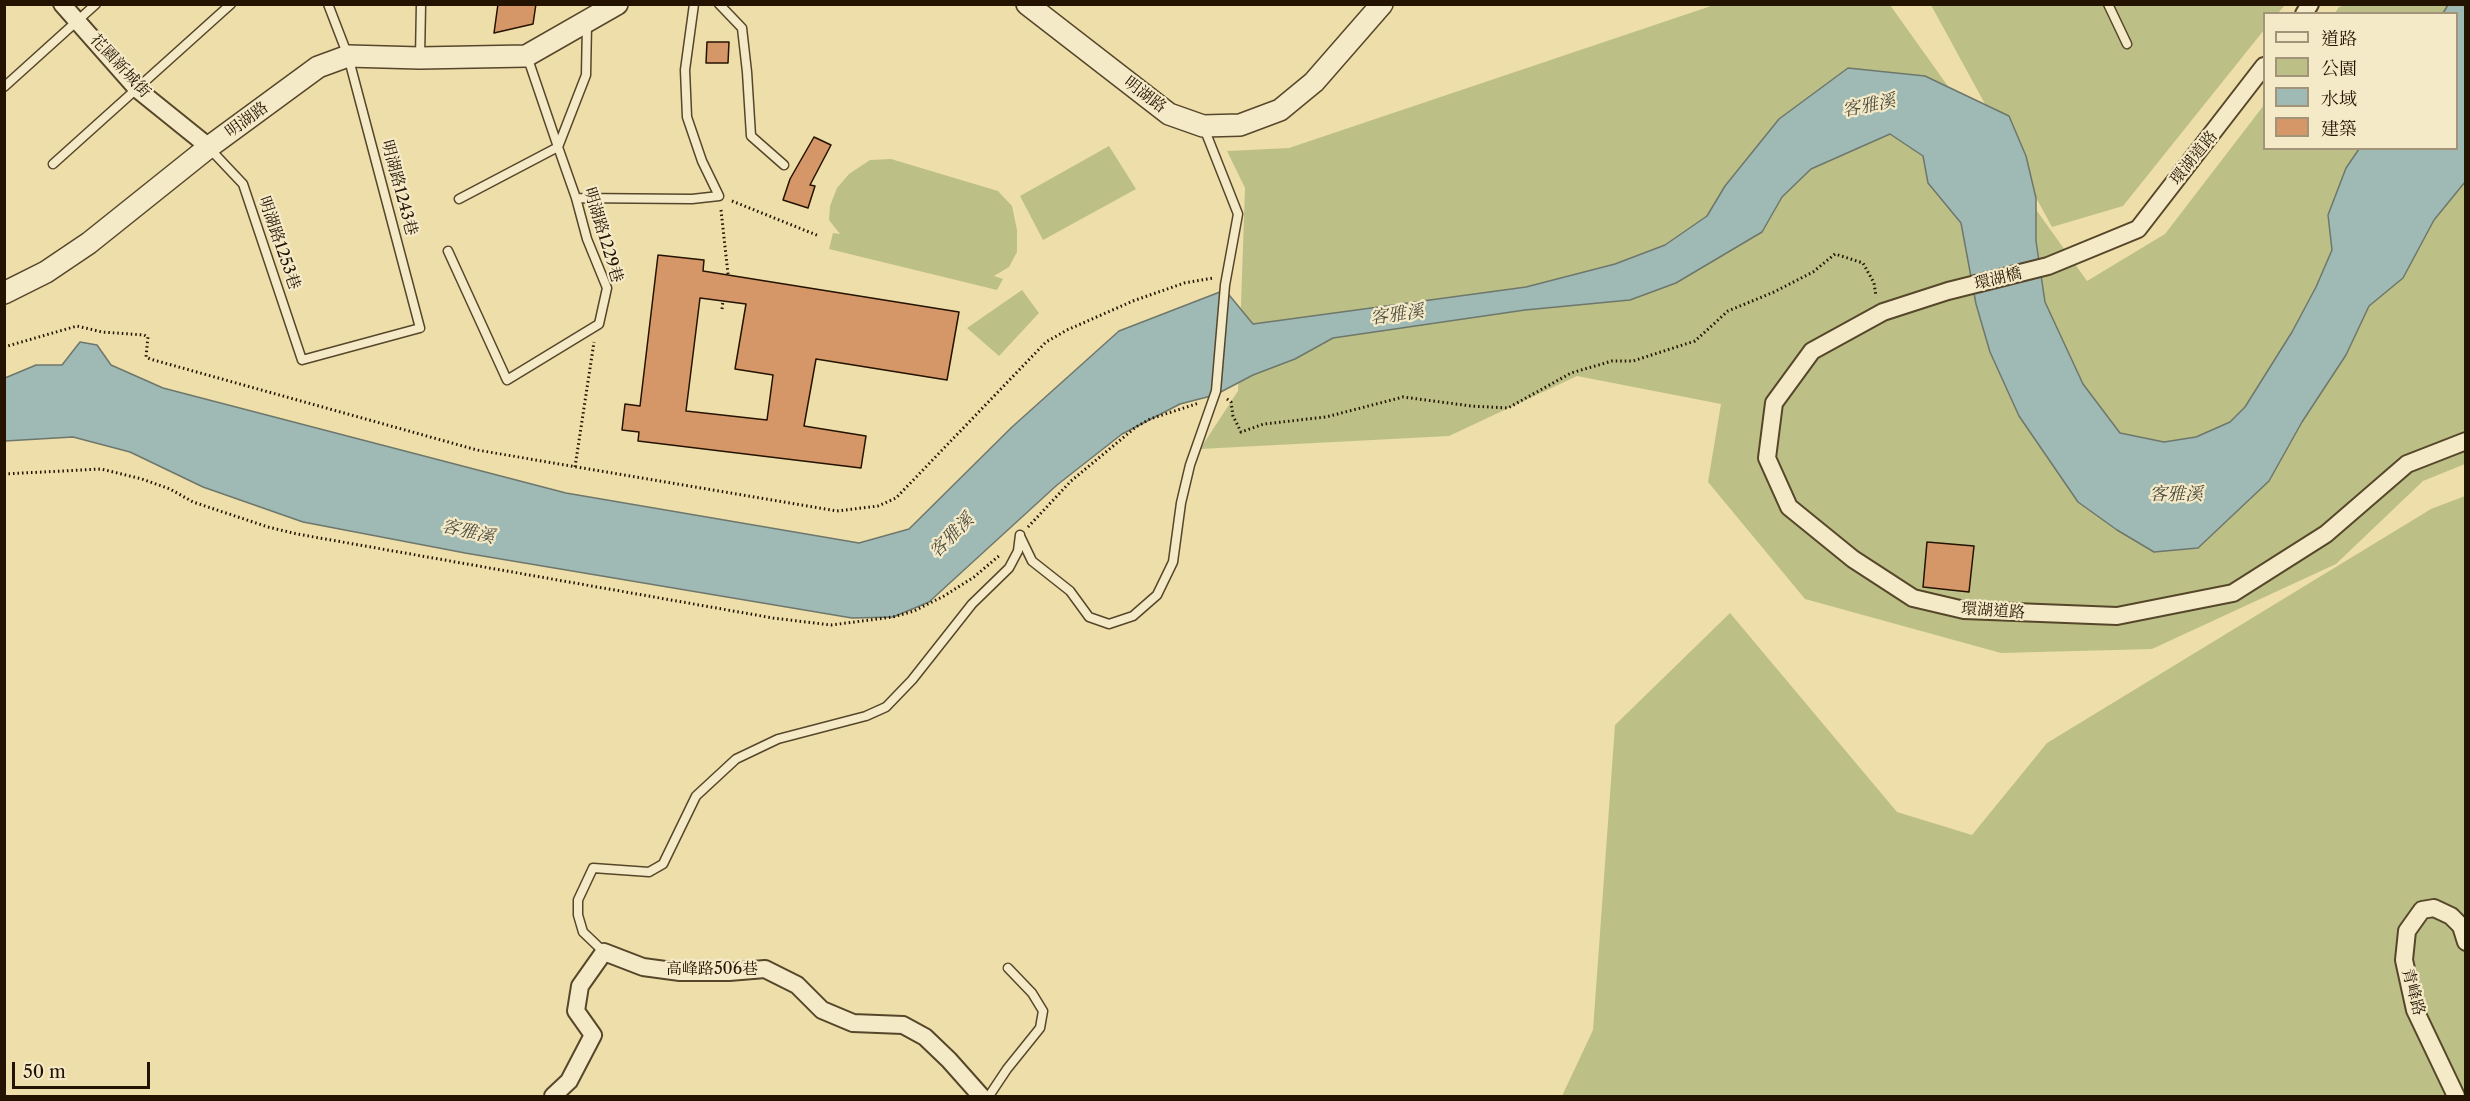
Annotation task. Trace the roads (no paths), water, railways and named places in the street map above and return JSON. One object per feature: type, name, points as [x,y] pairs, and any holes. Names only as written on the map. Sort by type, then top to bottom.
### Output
[{"type":"street","name":"花園新城街","points":[[62,4],[137,89],[209,147]]},
{"type":"street","name":"明湖路","points":[[4,293],[46,272],[89,243],[209,147],[318,67],[348,56],[420,58],[526,56],[617,4]]},
{"type":"street","name":"明湖路","points":[[1027,4],[1169,114],[1203,126],[1240,125],[1280,110],[1314,82],[1382,4]]},
{"type":"street","name":"環湖道路","points":[[2048,266],[2138,229],[2263,69]]},
{"type":"street","name":"環湖橋","points":[[1948,291],[2048,266]]},
{"type":"street","name":"環湖道路","points":[[1948,291],[1883,312],[1812,351],[1774,403],[1767,458],[1789,507],[1853,559],[1913,598],[1964,610],[2117,616],[2233,593],[2326,534],[2406,464],[2466,441]]},
{"type":"street","name":"青峰路","points":[[2456,1096],[2415,1010],[2404,960],[2407,931],[2422,910],[2434,908],[2451,916],[2461,926],[2466,942]]},
{"type":"street","points":[[553,1096],[568,1081],[593,1035],[576,1011],[580,986],[604,952]]},
{"type":"street","name":"高峰路506巷","points":[[604,952],[643,967],[680,972],[765,969],[797,986],[822,1010],[853,1023],[903,1024],[918,1033],[949,1060],[981,1096]]},
{"type":"lane","points":[[4,87],[96,4]]},
{"type":"lane","points":[[52,164],[231,4]]},
{"type":"lane","name":"明湖路1243巷","points":[[302,360],[420,328],[348,56],[328,4]]},
{"type":"lane","points":[[420,58],[421,4]]},
{"type":"lane","points":[[576,198],[692,199],[719,196],[702,161],[687,117],[685,70],[694,4]]},
{"type":"lane","points":[[719,4],[742,28],[751,136],[784,165]]},
{"type":"lane","points":[[2108,4],[2127,44]]},
{"type":"lane","points":[[459,199],[558,147],[586,75],[587,20]]},
{"type":"lane","points":[[526,56],[558,147]]},
{"type":"lane","points":[[604,952],[583,932],[578,915],[578,900],[593,868],[649,872],[663,864],[696,796],[736,759],[778,739],[866,716],[886,706],[912,680],[972,603],[1009,567],[1018,551],[1020,535],[1032,561],[1070,591],[1089,617],[1109,624],[1133,616],[1157,595],[1173,562],[1181,502],[1190,465],[1216,391],[1226,282],[1238,214],[1203,126]]},
{"type":"lane","name":"明湖路1253巷","points":[[209,147],[243,184],[302,360]]},
{"type":"lane","name":"明湖路1229巷","points":[[448,251],[507,380],[599,324],[607,288],[587,240],[576,198],[558,147]]},
{"type":"lane","points":[[989,1096],[1007,1069],[1040,1029],[1043,1011],[1032,993],[1008,968]]},
{"type":"water","name":"客雅溪","points":[[2448,5],[2465,5],[2465,182],[2434,220],[2403,278],[2369,306],[2346,355],[2302,422],[2269,481],[2198,548],[2154,552],[2117,530],[2078,502],[2019,416],[1990,352],[1976,304],[1961,223],[1928,183],[1923,156],[1890,134],[1811,169],[1782,197],[1762,232],[1676,283],[1630,300],[1525,310],[1333,338],[1295,359],[1253,375],[1215,395],[1180,404],[1122,434],[1057,485],[929,602],[893,617],[852,618],[465,553],[303,522],[203,487],[130,452],[73,437],[5,441],[5,378],[36,365],[62,365],[80,342],[97,345],[111,365],[163,388],[566,493],[859,543],[909,529],[1012,427],[1119,331],[1225,290],[1253,324],[1526,287],[1615,264],[1665,245],[1707,216],[1725,186],[1779,119],[1848,68],[1925,76],[2009,116],[2026,156],[2036,198],[2036,241],[2045,302],[2083,384],[2120,433],[2164,442],[2196,437],[2230,422],[2245,407],[2292,332],[2316,287],[2332,250],[2328,215],[2346,168],[2358,150],[2458,150],[2458,12],[2444,12]]}]
